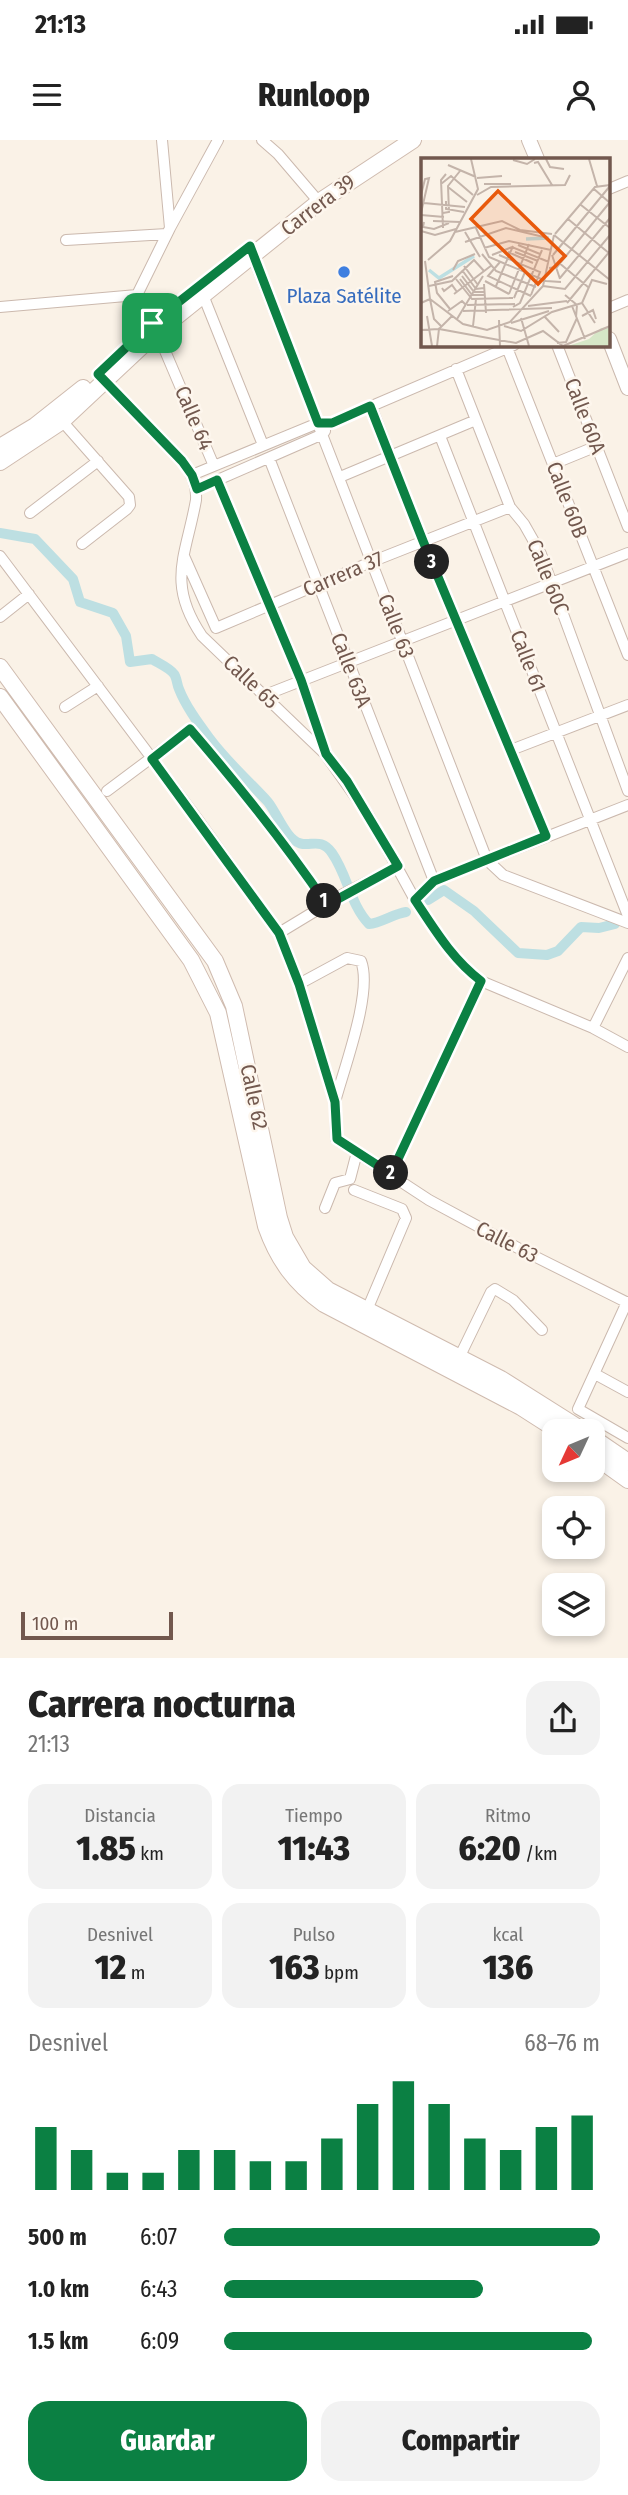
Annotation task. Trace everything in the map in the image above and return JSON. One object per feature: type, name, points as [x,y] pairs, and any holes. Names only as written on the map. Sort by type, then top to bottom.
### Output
[{"type":"main road","name":"Carrera 39","points":[[0,462],[62,421],[102,378],[155,328],[393,140]]},
{"type":"main road","name":"Carrera 39","points":[[317,198],[413,140]]},
{"type":"main road","name":"Carrera 39","points":[[155,328],[203,295],[252,250]]},
{"type":"main road","name":"Carrera 39","points":[[0,447],[102,378]]},
{"type":"main road","name":"Calle 62","points":[[0,667],[215,961],[234,1006],[285,1237],[303,1268],[328,1290],[529,1395],[565,1419]]},
{"type":"main road","name":"Calle 62","points":[[0,697],[191,960],[206,987],[218,1013],[266,1226],[273,1245],[291,1275],[324,1304],[542,1420]]},
{"type":"main road","points":[[606,1447],[628,1462]]},
{"type":"main road","points":[[606,1464],[628,1480]]},
{"type":"street","points":[[162,140],[169,231]]},
{"type":"street","points":[[0,307],[137,295],[218,140]]},
{"type":"street","points":[[262,140],[317,198]]},
{"type":"street","points":[[529,140],[537,158]]},
{"type":"street","points":[[610,189],[628,181]]},
{"type":"street","points":[[66,240],[169,231]]},
{"type":"street","name":"Calle 63","points":[[252,250],[487,860]]},
{"type":"street","name":"Calle 64","points":[[137,295],[155,328],[214,466]]},
{"type":"street","points":[[203,295],[263,445]]},
{"type":"street","points":[[610,308],[628,300]]},
{"type":"street","points":[[610,342],[628,388]]},
{"type":"street","points":[[192,475],[318,423],[332,423],[509,346]]},
{"type":"street","name":"Calle 60B","points":[[509,346],[628,655]]},
{"type":"street","name":"Calle 60A","points":[[557,346],[628,527]]},
{"type":"street","name":"Calle 60C","points":[[456,369],[510,507],[533,537],[628,791]]},
{"type":"street","name":"Calle 65","points":[[102,378],[182,461],[192,475],[197,489],[181,575],[182,597],[189,617],[202,636],[326,754],[347,781],[398,866],[415,900],[450,952],[481,981],[593,1028],[628,1047]]},
{"type":"street","points":[[370,406],[546,836]]},
{"type":"street","points":[[340,477],[476,420]]},
{"type":"street","points":[[62,421],[129,497],[130,505],[82,544]]},
{"type":"street","points":[[197,489],[323,434],[332,423]]},
{"type":"street","name":"Calle 61","points":[[440,436],[589,820],[622,886]]},
{"type":"street","points":[[553,464],[597,446]]},
{"type":"street","name":"Calle 63A","points":[[269,458],[434,881]]},
{"type":"street","points":[[30,513],[98,461]]},
{"type":"street","points":[[217,480],[301,680],[326,754]]},
{"type":"street","name":"Carrera 37","points":[[184,554],[216,628],[510,507]]},
{"type":"street","points":[[265,695],[628,553]]},
{"type":"street","name":"Calle 63","points":[[0,556],[279,933],[299,984],[335,1102],[337,1139],[440,1206],[627,1302]]},
{"type":"street","points":[[0,617],[29,594]]},
{"type":"street","points":[[65,707],[97,686]]},
{"type":"street","points":[[511,750],[628,705]]},
{"type":"street","points":[[107,791],[190,729],[260,813],[327,905]]},
{"type":"street","points":[[415,900],[434,881],[628,805]]},
{"type":"street","points":[[487,860],[503,875],[628,923]]},
{"type":"street","points":[[279,933],[349,891],[398,866]]},
{"type":"street","points":[[622,886],[628,916]]},
{"type":"street","points":[[299,984],[347,958],[361,961],[364,968],[364,996],[335,1102]]},
{"type":"street","points":[[593,1028],[628,958]]},
{"type":"street","points":[[391,1174],[481,981]]},
{"type":"street","points":[[325,1208],[335,1183],[350,1179],[357,1152]]},
{"type":"street","points":[[354,1190],[402,1209],[406,1218],[368,1310]]},
{"type":"street","points":[[459,1358],[491,1292],[498,1290],[513,1300],[542,1330]]},
{"type":"street","points":[[627,1302],[578,1409],[628,1438]]},
{"type":"street","points":[[595,1374],[628,1392]]},
{"type":"waterway","points":[[0,533],[35,539],[73,579],[80,602],[113,613],[126,636],[130,662],[152,659],[172,672],[185,702],[202,727],[224,756],[268,802],[288,834],[300,843],[321,844],[332,853],[357,908],[369,924],[406,912]]},
{"type":"waterway","points":[[428,900],[444,890],[474,911],[518,953],[547,955],[558,951],[581,927],[599,928],[615,924]]},
{"type":"place","name":"Plaza Satélite","points":[[344,272]]},
{"type":"route","points":[[250,246],[318,423],[332,423],[370,406],[546,836],[434,881],[415,900],[456,959],[481,981],[391,1174],[337,1139],[335,1102],[299,984],[279,933],[152,759],[190,729],[252,802],[327,905],[398,866],[347,781],[326,754],[301,680],[217,480],[197,489],[192,475],[182,461],[98,374],[152,323],[250,246]]}]
